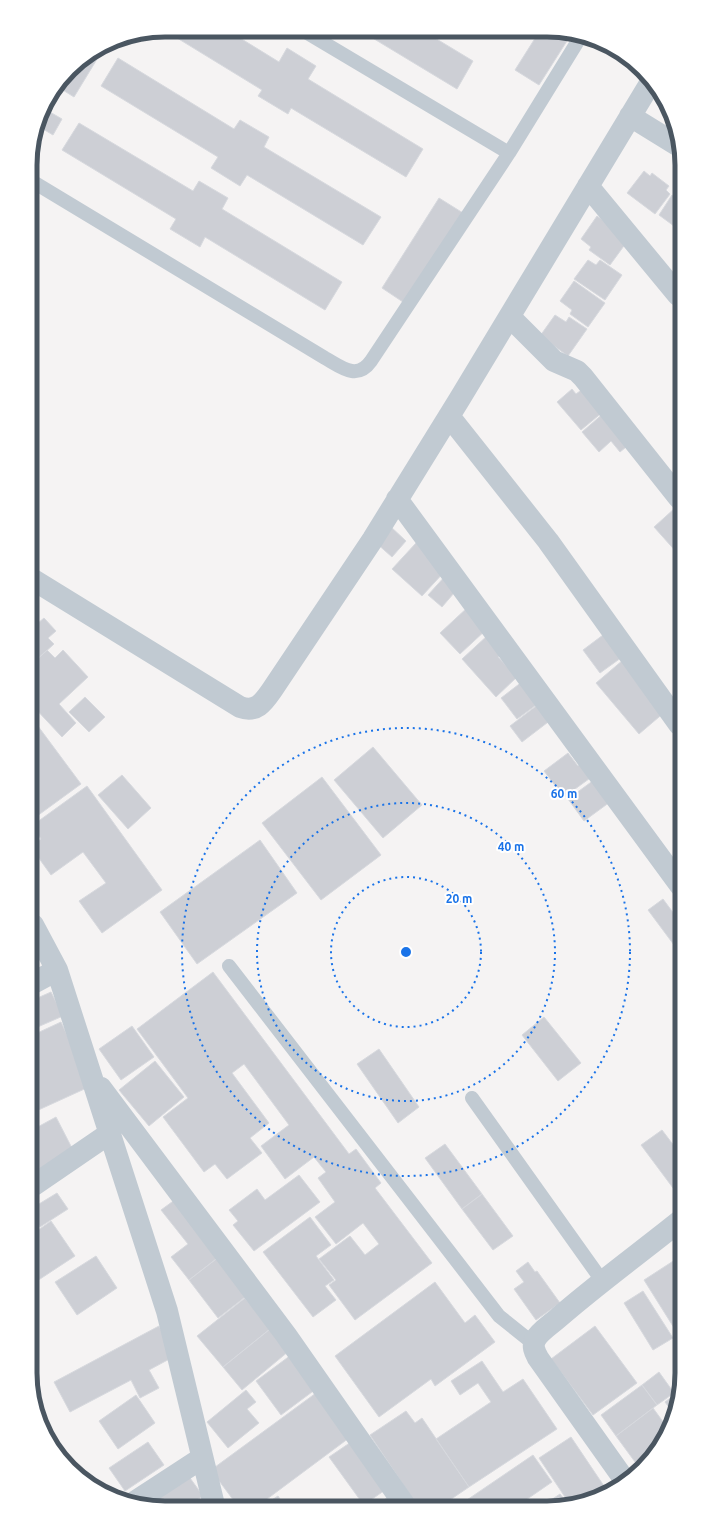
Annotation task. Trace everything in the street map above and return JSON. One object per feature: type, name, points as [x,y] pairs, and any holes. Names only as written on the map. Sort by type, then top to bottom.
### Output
[{"type":"street","points":[[37,582],[240,707],[252,709],[262,703],[334,598],[397,500],[510,317],[648,86]]},
{"type":"street","points":[[630,116],[673,143]]},
{"type":"street","points":[[588,186],[675,291]]},
{"type":"street","points":[[510,317],[554,361],[577,371],[583,377],[675,493]]},
{"type":"street","points":[[449,416],[548,541],[675,718]]},
{"type":"street","points":[[397,500],[675,879]]},
{"type":"street","points":[[37,932],[57,970],[167,1312],[213,1501]]},
{"type":"street","points":[[37,981],[57,970]]},
{"type":"street","points":[[90,1073],[286,1335],[402,1501]]},
{"type":"street","points":[[37,1183],[110,1133]]},
{"type":"street","points":[[622,1476],[538,1358],[534,1350],[535,1339],[675,1225]]},
{"type":"street","points":[[139,1499],[202,1458]]},
{"type":"lane","points":[[314,37],[509,153]]},
{"type":"lane","points":[[37,184],[340,367],[351,371],[360,371],[371,361],[509,153],[578,41]]},
{"type":"lane","points":[[229,966],[499,1316],[534,1344]]},
{"type":"lane","points":[[472,1098],[603,1282]]},
{"type":"building","points":[[175,37],[238,37],[279,62],[287,48],[316,66],[308,79],[423,149],[406,177],[291,108],[288,114],[258,96],[262,90]]},
{"type":"building","points":[[371,37],[433,37],[473,61],[457,89]]},
{"type":"building","points":[[536,37],[568,39],[539,85],[515,70]]},
{"type":"building","points":[[99,55],[74,97],[62,89],[63,87],[80,69]]},
{"type":"building","points":[[118,58],[234,129],[240,120],[269,137],[264,147],[381,217],[363,245],[247,175],[240,186],[211,168],[218,157],[101,86]]},
{"type":"building","points":[[49,111],[62,119],[53,135],[42,129]]},
{"type":"building","points":[[79,123],[193,191],[199,181],[228,198],[222,209],[342,282],[325,310],[205,237],[200,247],[170,229],[176,219],[62,150]]},
{"type":"building","points":[[644,171],[650,176],[652,173],[669,186],[666,190],[670,194],[655,214],[627,193]]},
{"type":"building","points":[[672,195],[675,197],[675,227],[659,215]]},
{"type":"building","points":[[439,198],[463,213],[406,304],[382,288]]},
{"type":"building","points":[[597,216],[629,239],[610,265],[589,250],[591,247],[581,239]]},
{"type":"building","points":[[588,260],[596,265],[600,260],[622,275],[605,300],[574,279]]},
{"type":"building","points":[[574,281],[605,303],[588,327],[570,314],[572,310],[560,301]]},
{"type":"building","points":[[555,315],[566,322],[569,317],[587,329],[568,356],[540,336]]},
{"type":"building","points":[[584,388],[604,411],[581,430],[557,402],[572,389],[576,394]]},
{"type":"building","points":[[605,412],[631,443],[620,452],[611,441],[599,452],[582,432]]},
{"type":"building","points":[[675,508],[675,551],[654,527]]},
{"type":"building","points":[[390,526],[406,541],[392,557],[375,542]]},
{"type":"building","points":[[416,543],[446,570],[422,596],[392,569]]},
{"type":"building","points":[[447,574],[460,586],[442,607],[428,595]]},
{"type":"building","points":[[468,607],[487,629],[460,654],[440,633]]},
{"type":"building","points":[[44,618],[56,631],[48,638],[54,644],[37,659],[37,624]]},
{"type":"building","points":[[607,632],[625,655],[600,673],[583,650]]},
{"type":"building","points":[[488,635],[503,652],[498,657],[517,677],[496,697],[462,659]]},
{"type":"building","points":[[47,650],[55,658],[63,650],[88,677],[59,704],[76,723],[62,737],[37,710],[37,659]]},
{"type":"building","points":[[623,660],[666,711],[639,734],[596,683]]},
{"type":"building","points":[[527,678],[543,700],[517,719],[501,698]]},
{"type":"building","points":[[85,697],[105,717],[89,732],[69,712]]},
{"type":"building","points":[[544,700],[556,716],[522,742],[510,726]]},
{"type":"building","points":[[37,725],[81,784],[37,816]]},
{"type":"building","points":[[373,747],[422,805],[383,838],[334,780]]},
{"type":"building","points":[[568,753],[578,766],[582,762],[593,776],[564,797],[544,771]]},
{"type":"building","points":[[122,775],[151,808],[128,829],[98,795]]},
{"type":"building","points":[[322,777],[381,855],[321,900],[262,823]]},
{"type":"building","points":[[594,780],[610,802],[584,821],[568,799]]},
{"type":"building","points":[[87,786],[162,890],[102,933],[79,901],[106,883],[83,852],[51,875],[37,856],[37,842],[41,839],[37,833],[37,822]]},
{"type":"building","points":[[260,840],[297,893],[197,964],[160,912]]},
{"type":"building","points":[[663,899],[675,915],[675,946],[648,910]]},
{"type":"building","points":[[213,972],[349,1154],[356,1149],[381,1183],[375,1188],[432,1263],[355,1320],[329,1285],[336,1280],[319,1259],[350,1236],[365,1255],[379,1244],[363,1223],[336,1244],[315,1217],[335,1202],[318,1178],[326,1172],[314,1157],[285,1179],[261,1146],[289,1125],[244,1064],[232,1073],[269,1123],[250,1138],[262,1153],[227,1179],[215,1164],[204,1172],[163,1117],[188,1098],[137,1029]]},
{"type":"building","points":[[51,992],[63,1016],[37,1027],[37,998]]},
{"type":"building","points":[[544,1017],[581,1063],[558,1081],[522,1035]]},
{"type":"building","points":[[61,1022],[91,1086],[37,1111],[37,1033]]},
{"type":"building","points":[[132,1026],[154,1057],[121,1080],[99,1049]]},
{"type":"building","points":[[379,1049],[419,1107],[398,1123],[357,1064]]},
{"type":"building","points":[[155,1061],[184,1097],[149,1126],[119,1090]]},
{"type":"building","points":[[56,1117],[74,1152],[37,1179],[37,1127]]},
{"type":"building","points":[[662,1130],[675,1147],[675,1191],[641,1145]]},
{"type":"building","points":[[445,1144],[482,1194],[462,1209],[425,1158]]},
{"type":"building","points":[[299,1175],[320,1202],[254,1251],[233,1225],[238,1221],[229,1210],[257,1189],[265,1200]]},
{"type":"building","points":[[57,1193],[68,1209],[40,1227],[37,1222],[37,1205]]},
{"type":"building","points":[[482,1194],[513,1236],[493,1250],[462,1209]]},
{"type":"building","points":[[176,1199],[220,1256],[189,1280],[171,1257],[188,1244],[161,1210]]},
{"type":"building","points":[[310,1217],[331,1245],[316,1256],[334,1280],[325,1286],[336,1300],[313,1317],[263,1252]]},
{"type":"building","points":[[51,1221],[75,1256],[37,1281],[37,1231]]},
{"type":"building","points":[[96,1256],[117,1288],[77,1315],[55,1282]]},
{"type":"building","points":[[220,1256],[249,1294],[218,1318],[189,1280]]},
{"type":"building","points":[[675,1260],[675,1329],[644,1280]]},
{"type":"building","points":[[528,1262],[535,1272],[537,1271],[560,1303],[536,1320],[514,1289],[524,1282],[516,1271]]},
{"type":"building","points":[[435,1282],[465,1323],[475,1315],[495,1342],[435,1386],[431,1379],[379,1417],[335,1356]]},
{"type":"building","points":[[643,1291],[673,1338],[653,1350],[624,1303]]},
{"type":"building","points":[[245,1298],[270,1329],[223,1367],[197,1336]]},
{"type":"building","points":[[159,1326],[175,1356],[149,1370],[159,1388],[140,1398],[131,1380],[70,1412],[54,1382]]},
{"type":"building","points":[[595,1326],[637,1383],[593,1415],[551,1359]]},
{"type":"building","points":[[270,1329],[289,1351],[242,1390],[223,1367]]},
{"type":"building","points":[[291,1355],[316,1389],[281,1415],[256,1381]]},
{"type":"building","points":[[482,1361],[503,1392],[523,1379],[557,1429],[469,1487],[436,1439],[491,1402],[478,1383],[460,1395],[451,1381]]},
{"type":"building","points":[[659,1372],[674,1393],[657,1405],[642,1385]]},
{"type":"building","points":[[642,1385],[657,1405],[616,1436],[601,1415]]},
{"type":"building","points":[[246,1390],[256,1402],[247,1409],[259,1423],[228,1448],[207,1422]]},
{"type":"building","points":[[316,1393],[349,1438],[264,1501],[234,1501],[211,1470]]},
{"type":"building","points":[[136,1395],[155,1423],[118,1449],[99,1421]]},
{"type":"building","points":[[673,1396],[670,1408],[665,1402]]},
{"type":"building","points":[[653,1408],[664,1424],[649,1451],[637,1465],[616,1436]]},
{"type":"building","points":[[406,1411],[415,1423],[422,1418],[469,1487],[448,1501],[414,1501],[370,1435]]},
{"type":"building","points":[[571,1437],[605,1487],[580,1497],[567,1500],[539,1458]]},
{"type":"building","points":[[354,1440],[388,1488],[369,1501],[361,1501],[329,1457]]},
{"type":"building","points":[[148,1442],[164,1465],[125,1491],[109,1468]]},
{"type":"building","points":[[533,1455],[552,1482],[524,1501],[465,1501]]},
{"type":"building","points":[[185,1471],[203,1496],[195,1501],[150,1500]]},
{"type":"building","points":[[560,1494],[565,1500],[564,1500],[550,1501]]},
{"type":"building","points":[[391,1495],[396,1501],[382,1501]]},
{"type":"building","points":[[278,1496],[281,1501],[270,1501]]}]
